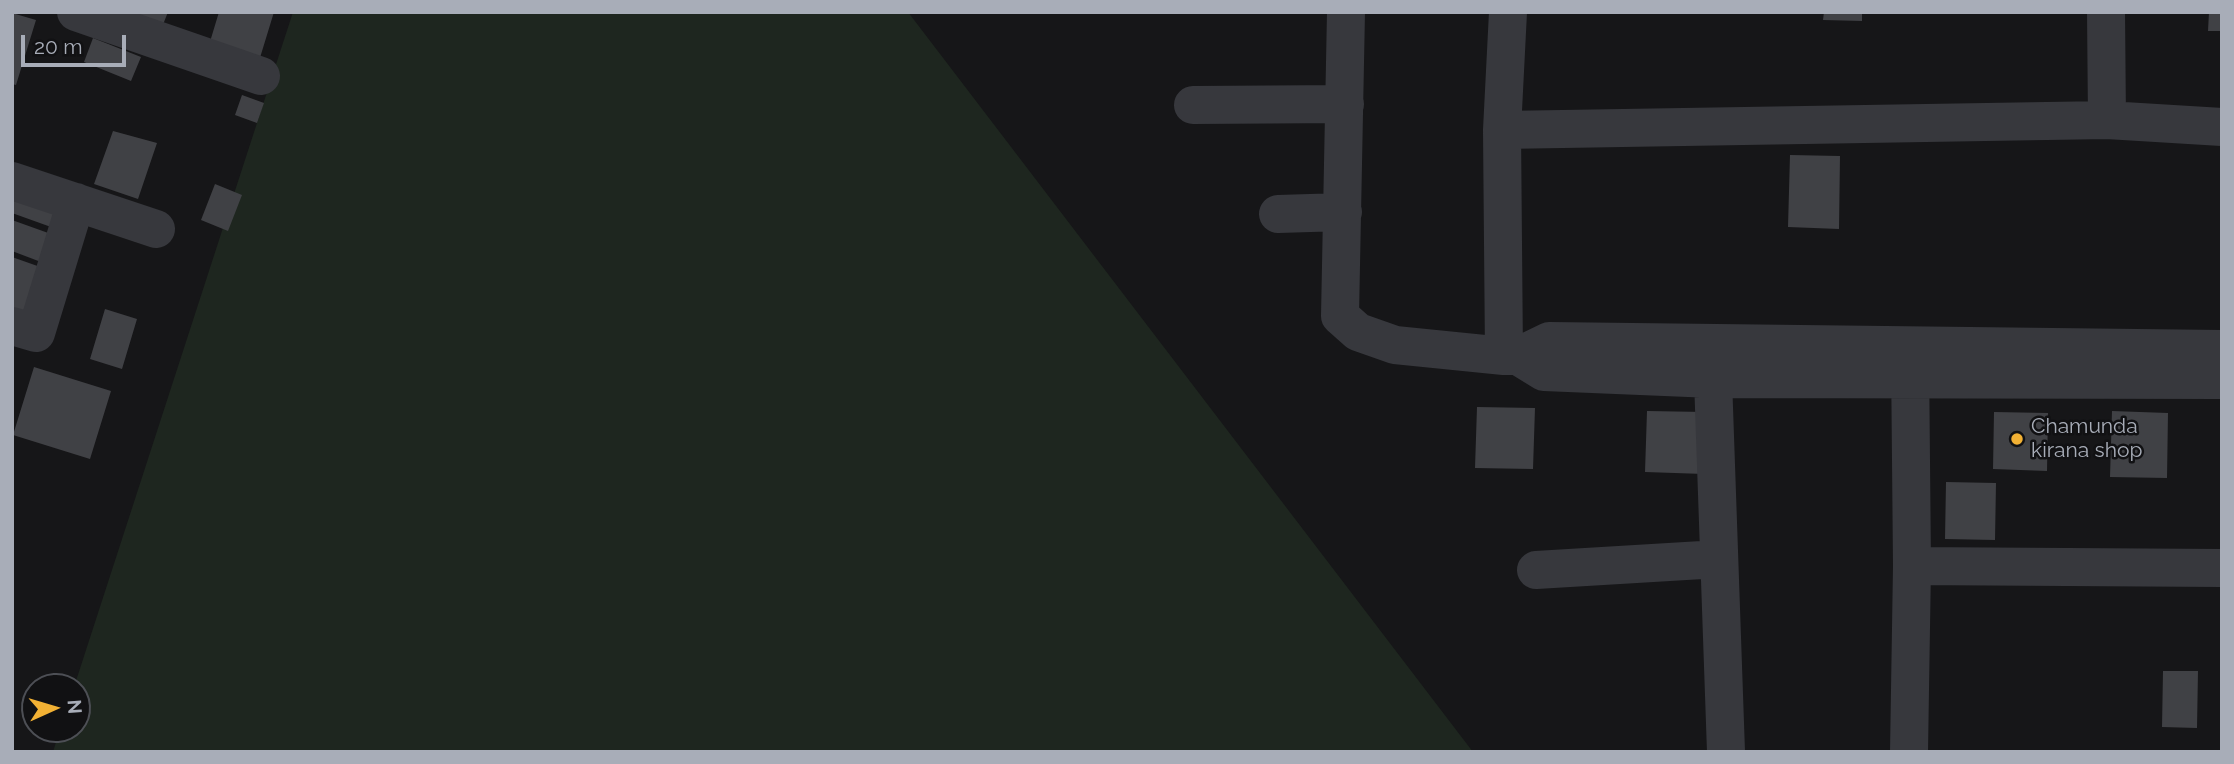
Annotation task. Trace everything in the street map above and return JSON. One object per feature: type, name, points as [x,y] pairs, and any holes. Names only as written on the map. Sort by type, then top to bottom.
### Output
[{"type":"street","points":[[76,12],[261,76]]},
{"type":"street","points":[[1346,12],[1340,316],[1358,332],[1395,345],[1511,356],[1544,372],[1713,379],[1910,362],[2222,349]]},
{"type":"street","points":[[1508,12],[1502,130],[1511,356]]},
{"type":"street","points":[[2106,12],[2107,120]]},
{"type":"street","points":[[1193,105],[1345,104]]},
{"type":"street","points":[[1502,130],[2107,120],[2222,127]]},
{"type":"street","points":[[12,181],[156,229]]},
{"type":"street","points":[[12,326],[36,333],[76,202]]},
{"type":"street","points":[[1278,214],[1343,212]]},
{"type":"street","points":[[1511,356],[1549,341],[2222,380]]},
{"type":"street","points":[[1909,752],[1912,566],[1910,362]]},
{"type":"street","points":[[1713,379],[1726,752]]},
{"type":"street","points":[[1536,570],[1719,559]]},
{"type":"street","points":[[1912,566],[2222,568]]},
{"type":"shaded area","points":[[293,12],[908,12],[1473,752],[53,752],[56,743],[91,743],[91,673],[79,673]]},
{"type":"building","points":[[125,12],[168,12],[160,32]]},
{"type":"building","points":[[219,12],[274,12],[259,61],[209,45]]},
{"type":"building","points":[[1824,12],[1862,12],[1862,21],[1823,20]]},
{"type":"building","points":[[2209,12],[2222,12],[2222,31],[2208,31]]},
{"type":"building","points":[[12,13],[36,20],[16,85],[12,84]]},
{"type":"building","points":[[93,38],[141,57],[131,81],[84,62]]},
{"type":"building","points":[[242,95],[264,103],[257,123],[235,115]]},
{"type":"building","points":[[113,131],[157,143],[138,199],[94,184]]},
{"type":"building","points":[[1790,155],[1840,156],[1839,229],[1788,227]]},
{"type":"building","points":[[215,184],[242,195],[228,231],[201,220]]},
{"type":"building","points":[[12,190],[59,207],[51,227],[12,213]]},
{"type":"building","points":[[12,220],[51,234],[41,262],[12,251]]},
{"type":"building","points":[[12,257],[46,269],[26,327],[12,322]]},
{"type":"building","points":[[105,309],[137,319],[122,369],[90,359]]},
{"type":"building","points":[[34,367],[111,391],[90,459],[13,435]]},
{"type":"building","points":[[1477,407],[1535,408],[1533,469],[1475,468]]},
{"type":"building","points":[[1647,411],[1705,412],[1704,474],[1645,472]]},
{"type":"building","points":[[2112,411],[2168,413],[2167,478],[2110,477]]},
{"type":"building","points":[[1994,412],[2048,413],[2047,471],[1993,469]]},
{"type":"building","points":[[1946,482],[1996,483],[1995,540],[1945,539]]},
{"type":"building","points":[[2163,671],[2198,671],[2197,728],[2162,727]]},
{"type":"place","name":"Chamunda kirana shop","points":[[2017,439]]}]
